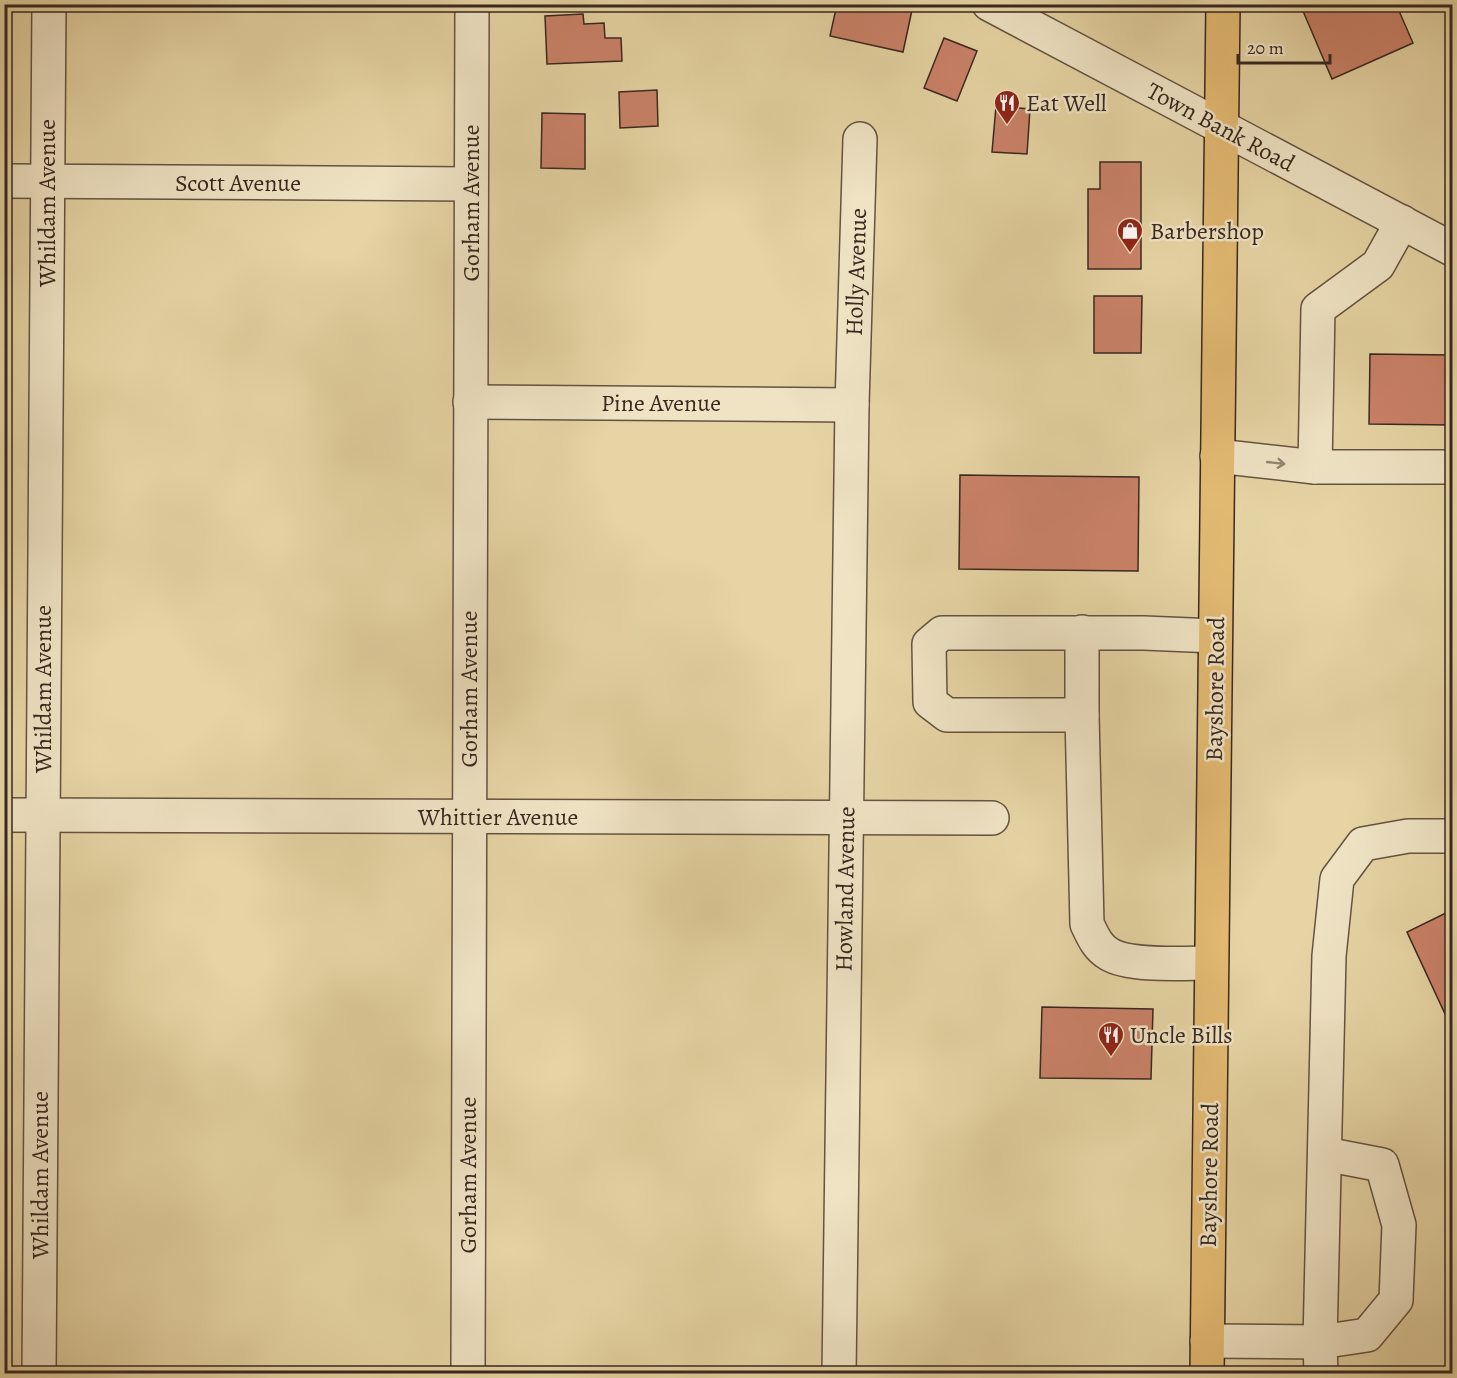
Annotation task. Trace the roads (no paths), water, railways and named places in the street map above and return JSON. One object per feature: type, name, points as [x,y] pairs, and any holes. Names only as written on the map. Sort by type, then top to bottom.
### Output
[{"type":"main road","name":"Bayshore Road","points":[[1207,1374],[1223,4]]},
{"type":"street","name":"Whildam Avenue","points":[[39,1374],[49,4]]},
{"type":"street","name":"Gorham Avenue","points":[[468,1374],[472,4]]},
{"type":"street","name":"Town Bank Road","points":[[989,4],[1452,249]]},
{"type":"street","name":"Holly Avenue","points":[[852,405],[860,139]]},
{"type":"street","name":"Scott Avenue","points":[[4,181],[471,184]]},
{"type":"street","points":[[1315,467],[1318,309],[1378,265],[1402,222]]},
{"type":"street","name":"Pine Avenue","points":[[470,402],[852,405]]},
{"type":"street","name":"Howland Avenue","points":[[839,1374],[852,405]]},
{"type":"street","points":[[1218,456],[1315,467],[1452,467]]},
{"type":"street","points":[[1082,715],[947,715],[930,702],[929,644],[942,633],[1215,636]]},
{"type":"street","points":[[1082,633],[1087,924],[1096,943],[1110,955],[1137,962],[1211,963]]},
{"type":"street","name":"Whittier Avenue","points":[[4,815],[992,818]]},
{"type":"street","points":[[1320,1358],[1329,956],[1337,879],[1363,844],[1408,836],[1452,836]]},
{"type":"street","points":[[1207,1341],[1320,1358],[1367,1335],[1396,1300],[1399,1225],[1382,1165],[1325,1154]]},
{"type":"place","name":"Eat Well","points":[[1007,126]]},
{"type":"place","name":"Barbershop","points":[[1130,254]]},
{"type":"place","name":"Uncle Bills","points":[[1111,1058]]}]
